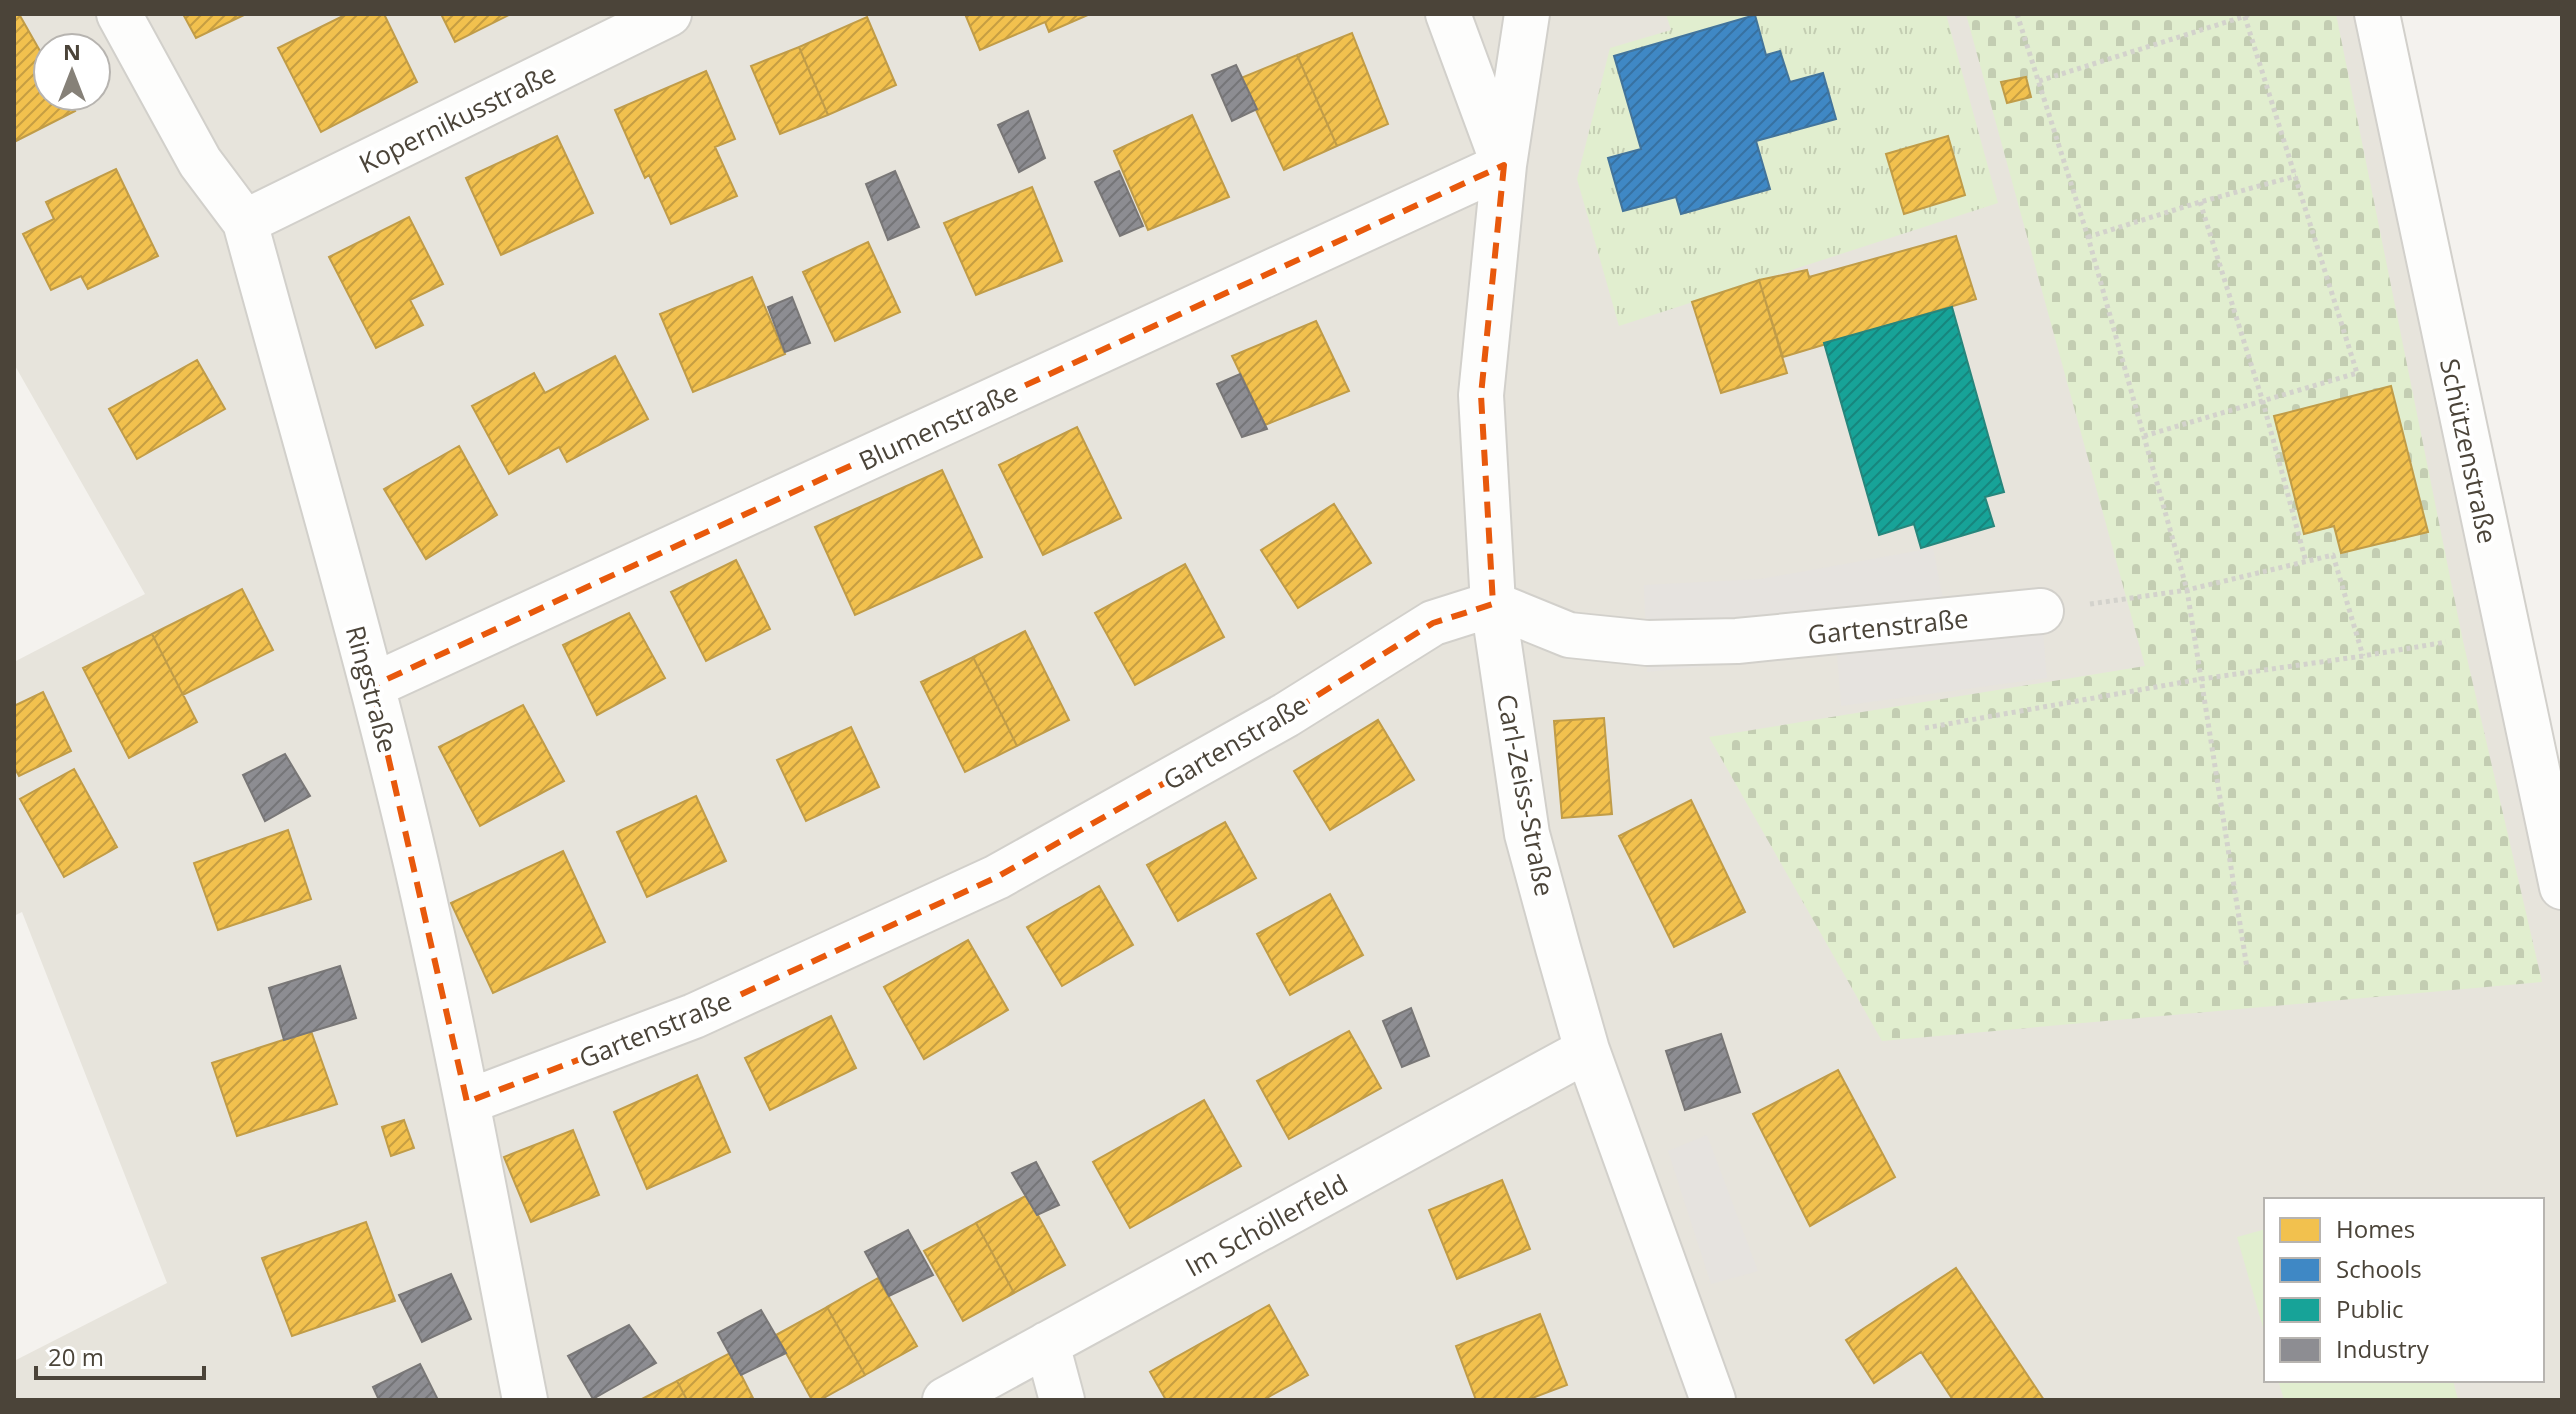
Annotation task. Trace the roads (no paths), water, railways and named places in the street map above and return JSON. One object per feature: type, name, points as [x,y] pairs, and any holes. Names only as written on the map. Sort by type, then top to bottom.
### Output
[{"type":"street","name":"Ringstraße","points":[[119,14],[200,162],[245,222],[372,686],[416,863],[467,1102],[525,1400]]},
{"type":"street","name":"Kopernikusstraße","points":[[245,222],[669,14]]},
{"type":"street","points":[[1448,14],[1504,165]]},
{"type":"street","name":"Carl-Zeiss-Straße","points":[[1527,14],[1504,165],[1481,395],[1493,604],[1527,834],[1587,1050],[1713,1400]]},
{"type":"street","name":"Schützenstraße","points":[[2377,14],[2562,887]]},
{"type":"street","name":"Blumenstraße","points":[[372,686],[1504,165]]},
{"type":"street","name":"Gartenstraße","points":[[467,1102],[694,1016],[997,877],[1286,715],[1433,623],[1493,604],[1569,635],[1647,643],[1737,641],[2041,611]]},
{"type":"street","name":"Im Schöllerfeld","points":[[945,1400],[1587,1050]]},
{"type":"street","points":[[1047,1344],[1062,1400]]}]
